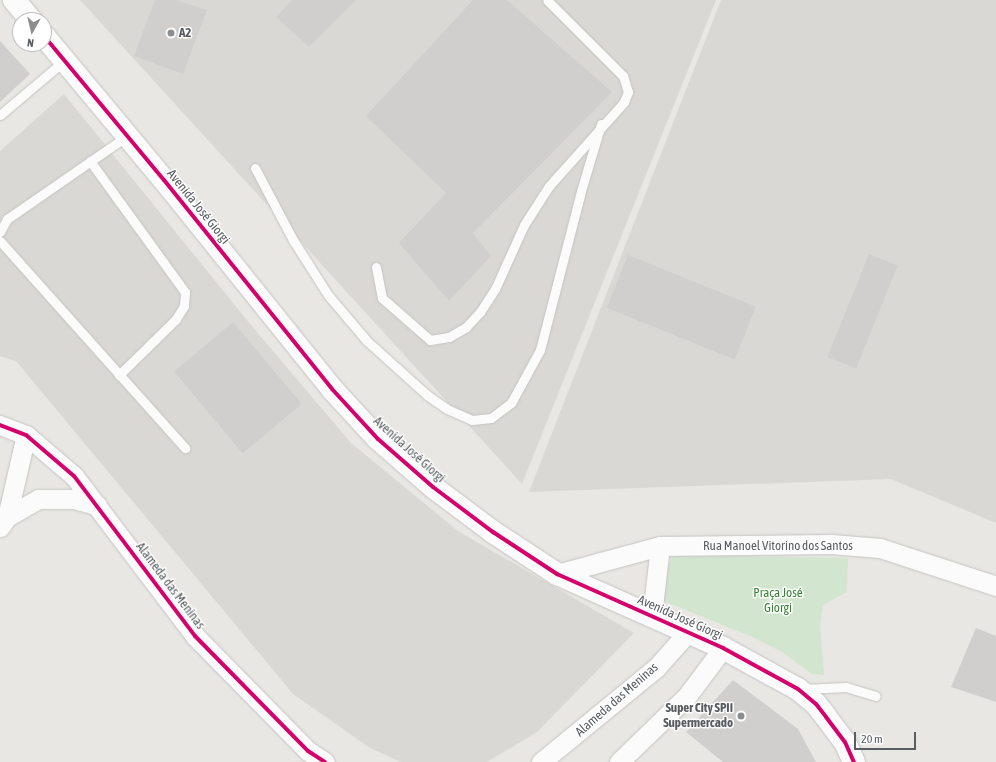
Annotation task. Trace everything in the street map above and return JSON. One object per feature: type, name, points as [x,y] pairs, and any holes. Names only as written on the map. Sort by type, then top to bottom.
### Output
[{"type":"street","name":"Avenida José Giorgi","points":[[52,45],[332,390],[378,439],[433,487],[493,532],[557,574],[723,648],[798,689],[816,704],[826,717],[845,742],[854,762]]},
{"type":"street","name":"Alameda das Meninas","points":[[0,424],[26,435],[74,476],[98,505],[195,636],[302,746],[325,762]]},
{"type":"street","points":[[4,522],[26,435]]},
{"type":"street","points":[[4,522],[38,499],[74,499],[98,505]]},
{"type":"street","name":"Rua Manoel Vitorino dos Santos","points":[[557,574],[660,546],[831,544],[880,548],[996,586]]},
{"type":"street","name":"Avenida José Giorgi","points":[[652,616],[660,546]]},
{"type":"street","name":"Alameda das Meninas","points":[[540,762],[656,668],[688,632]]},
{"type":"street","points":[[619,762],[687,696],[723,648]]},
{"type":"lane","points":[[376,267],[382,298],[430,340],[449,336],[466,327],[480,312],[494,289],[524,225],[549,186],[601,124],[624,102],[627,84],[623,76],[547,0]]},
{"type":"lane","points":[[0,115],[65,60]]},
{"type":"lane","points":[[255,168],[293,240],[328,295],[367,341],[447,409],[472,420],[491,418],[511,403],[524,383],[540,350],[581,191],[601,124]]},
{"type":"lane","points":[[0,232],[7,219],[127,136]]},
{"type":"lane","points":[[90,162],[185,292],[184,306],[176,319],[119,375]]},
{"type":"lane","points":[[0,242],[185,448]]},
{"type":"lane","points":[[798,689],[846,687],[876,696]]},
{"type":"shaded area","points":[[80,0],[716,0],[522,484]]},
{"type":"shaded area","points":[[721,0],[996,0],[996,523],[891,479],[529,492]]},
{"type":"shaded area","points":[[64,94],[246,319],[351,443],[458,531],[634,633],[537,732],[487,762],[401,762],[370,748],[293,694],[16,361],[0,356],[0,151]]},
{"type":"green space","name":"Praça José Giorgi","points":[[673,555],[848,558],[847,592],[823,605],[820,625],[824,675],[812,674],[782,652],[750,636],[664,601],[657,590]]},
{"type":"building","name":"A2","points":[[155,0],[176,0],[207,10],[183,74],[134,56]]},
{"type":"building","points":[[292,0],[356,0],[309,47],[276,17]]},
{"type":"building","points":[[473,0],[507,0],[612,92],[473,233],[491,256],[449,301],[399,243],[446,193],[366,116]]},
{"type":"building","points":[[0,41],[30,74],[0,102]]},
{"type":"building","points":[[869,254],[898,266],[856,369],[827,357]]},
{"type":"building","points":[[628,255],[756,307],[735,360],[607,308]]},
{"type":"building","points":[[233,322],[302,404],[243,453],[174,371]]},
{"type":"building","points":[[976,628],[996,636],[996,702],[951,687]]},
{"type":"building","name":"Super City SPII Supermercado","points":[[733,680],[798,729],[816,762],[723,762],[686,732]]},
{"type":"cycle path","points":[[52,46],[164,180],[332,389],[378,439],[433,487],[493,532],[557,574],[723,648],[798,689],[816,704],[826,717],[845,742],[854,762]]},
{"type":"cycle path","points":[[0,425],[26,435],[74,476],[195,636],[308,751],[325,762]]},
{"type":"place","name":"A2","points":[[171,33]]},
{"type":"place","name":"Super City SPII Supermercado","points":[[741,716]]}]
